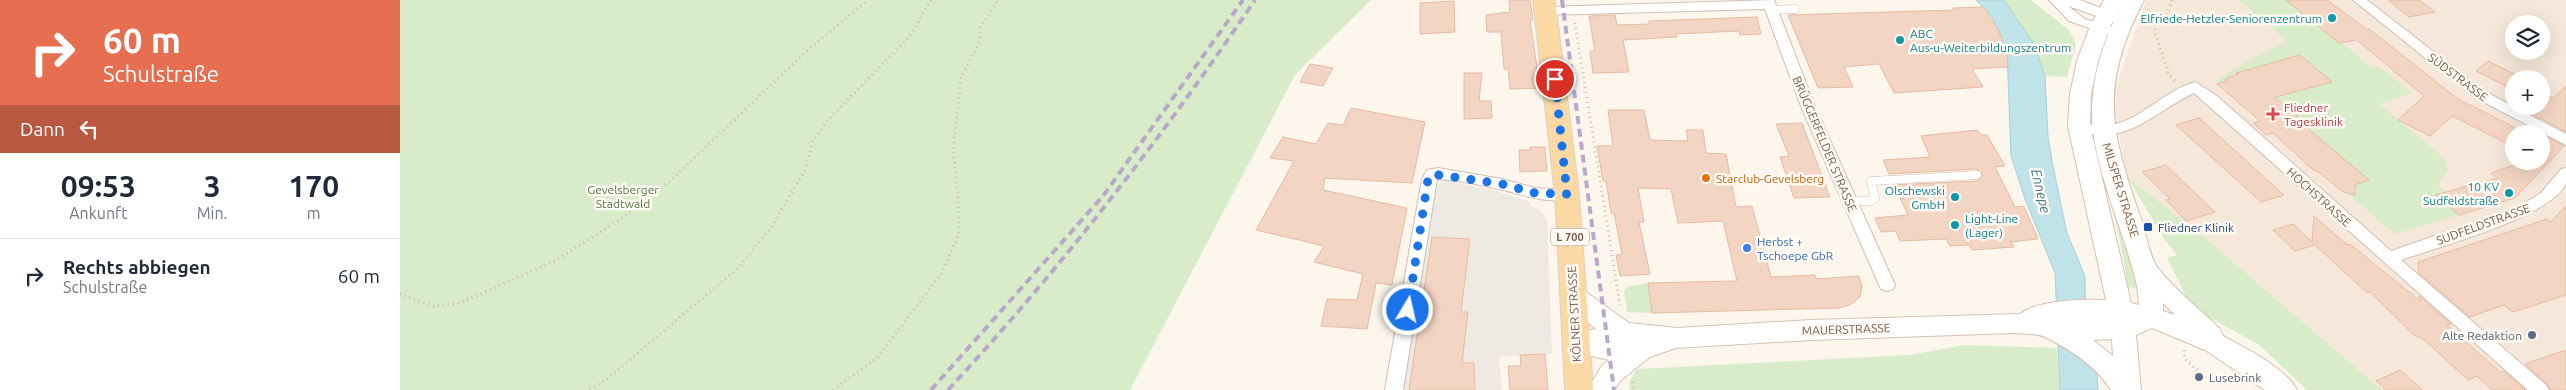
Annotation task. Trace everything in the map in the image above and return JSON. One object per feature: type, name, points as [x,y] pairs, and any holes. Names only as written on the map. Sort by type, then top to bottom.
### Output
[{"type":"main road","points":[[2112,20],[2134,0]]},
{"type":"main road","name":"KÖLNER STRASSE","points":[[1545,5],[1567,194],[1578,390]]},
{"type":"main road","name":"MILSPER STRASSE","points":[[2108,321],[2092,178],[2079,127],[2083,81],[2112,20]]},
{"type":"main road","name":"MILSPER STRASSE","points":[[2112,20],[2103,95],[2104,131],[2145,270],[2151,297],[2150,318]]},
{"type":"main road","points":[[2145,270],[2177,305],[2226,348]]},
{"type":"main road","points":[[1573,296],[1604,321],[1631,347],[1607,377],[1600,390]]},
{"type":"main road","points":[[2047,321],[2082,344],[2108,321],[2143,323],[2150,318],[2226,348],[2246,360],[2284,390]]},
{"type":"main road","name":"MAUERSTRASSE","points":[[2047,321],[2108,321]]},
{"type":"main road","name":"MAUERSTRASSE","points":[[1575,343],[1608,351],[1677,338],[1811,330],[2047,321],[2108,321]]},
{"type":"main road","points":[[2108,321],[2148,336],[2179,328]]},
{"type":"main road","points":[[2108,321],[2127,390]]},
{"type":"street","name":"SÜDSTRASSE","points":[[2360,0],[2480,94],[2566,140]]},
{"type":"street","points":[[2058,1],[2061,9],[2073,18],[2112,20]]},
{"type":"street","points":[[1545,5],[1572,10],[1770,5]]},
{"type":"street","name":"BRÜGGERFELDER STRASSE","points":[[1770,5],[1809,109],[1887,285]]},
{"type":"street","name":"HOCHSTRASSE","points":[[2184,91],[2195,87],[2212,99],[2388,258],[2540,390]]},
{"type":"street","points":[[2079,127],[2104,131],[2120,128],[2151,114],[2184,91]]},
{"type":"street","name":"SUDFELDSTRASSE","points":[[2388,258],[2523,211],[2546,197],[2566,173]]},
{"type":"street","points":[[1394,390],[1428,179],[1432,174],[1502,184],[1535,193],[1567,194]]},
{"type":"lane","points":[[1770,5],[1795,9]]},
{"type":"lane","points":[[1850,201],[1870,201],[1875,198],[1871,181],[1977,175]]},
{"type":"path","points":[[400,294],[433,306],[460,303],[555,261],[622,218],[669,182],[810,48],[868,0]]},
{"type":"path","points":[[590,390],[607,379],[737,269],[771,228],[806,168],[813,141],[828,118],[910,36],[931,0]]},
{"type":"path","points":[[833,390],[878,357],[942,274],[959,234],[958,195],[953,151],[961,78],[979,42],[980,28],[998,0]]},
{"type":"path","points":[[2172,0],[2167,14],[2155,25],[2155,32],[2169,74],[2184,91]]},
{"type":"path","points":[[1572,10],[1631,347],[1634,390]]},
{"type":"shaded area","points":[[2146,0],[2566,0],[2566,390],[2382,390],[2196,230],[2128,178],[2111,101]]},
{"type":"shaded area","points":[[1447,181],[1493,190],[1530,202],[1530,206],[1539,209],[1547,220],[1552,354],[1499,357],[1502,390],[1394,390],[1408,310],[1437,186],[1440,182]]},
{"type":"green space","name":"Gevelsberger Stadtwald","points":[[400,0],[1371,0],[1295,75],[1130,390],[400,390]]},
{"type":"green space","points":[[2004,0],[2031,0],[2070,31],[2076,44],[2067,77],[2045,76],[2033,42]]},
{"type":"green space","points":[[2239,0],[2292,0],[2372,68],[2378,66],[2413,93],[2379,104],[2444,158],[2448,169],[2438,185],[2446,192],[2435,195],[2459,215],[2395,234],[2216,81],[2249,60],[2287,41]]},
{"type":"green space","points":[[2090,135],[2095,136],[2141,289],[2128,287],[2113,210]]},
{"type":"green space","points":[[2128,178],[2196,230],[2382,390],[2307,390],[2258,344],[2208,317],[2186,296],[2167,258],[2177,255],[2164,239]]},
{"type":"green space","points":[[1648,283],[1652,313],[1627,312],[1624,292],[1626,287]]},
{"type":"green space","points":[[1965,345],[2057,348],[2060,390],[1630,390],[1629,382],[1637,369],[1909,355]]},
{"type":"water","name":"Ennepe","points":[[1976,0],[2004,0],[2033,42],[2045,76],[2048,137],[2067,233],[2085,276],[2086,358],[2097,372],[2098,390],[2060,390],[2055,273],[2025,199],[2011,156],[2007,51],[1992,17]]},
{"type":"building","points":[[1509,0],[1530,0],[1533,20],[1530,20],[1540,88],[1510,89],[1508,69],[1504,69],[1501,32],[1487,32],[1486,15],[1510,12]]},
{"type":"building","points":[[2286,0],[2327,0],[2366,29],[2369,29],[2458,99],[2510,125],[2505,125],[2505,142],[2452,116],[2430,136],[2398,120],[2424,96],[2357,40],[2339,43]]},
{"type":"building","points":[[2388,0],[2419,0],[2435,12],[2409,17]]},
{"type":"building","points":[[1454,1],[1455,32],[1420,34],[1420,3]]},
{"type":"building","name":"ABC Aus-u-Weiterbildungszentrum","points":[[1983,7],[1998,29],[2007,51],[2008,67],[1972,69],[1983,87],[1894,93],[1879,64],[1844,67],[1853,87],[1818,88],[1788,15],[1954,10],[1953,8]]},
{"type":"building","points":[[1615,15],[1617,25],[1649,24],[1649,21],[1757,17],[1761,34],[1740,35],[1739,31],[1676,34],[1677,37],[1623,40],[1629,72],[1593,73],[1590,51],[1595,51],[1589,16]]},
{"type":"building","name":"Fliedner Tagesklinik","points":[[2300,55],[2332,82],[2275,97],[2303,121],[2300,122],[2369,180],[2355,185],[2355,195],[2343,192],[2320,173],[2313,170],[2273,133],[2266,135],[2253,123],[2260,121],[2217,84],[2228,81],[2225,79],[2238,74],[2236,73]]},
{"type":"building","points":[[2488,61],[2506,70],[2505,86],[2476,71]]},
{"type":"building","points":[[1310,64],[1333,68],[1323,86],[1300,82]]},
{"type":"building","points":[[1464,73],[1482,73],[1479,101],[1491,101],[1492,118],[1464,119]]},
{"type":"building","points":[[2566,86],[2566,132],[2535,115],[2550,115],[2550,97],[2553,98]]},
{"type":"building","points":[[1351,108],[1425,122],[1412,183],[1325,178],[1323,190],[1407,208],[1392,285],[1376,283],[1367,329],[1321,326],[1327,299],[1357,300],[1363,274],[1314,262],[1324,246],[1256,230],[1294,161],[1270,158],[1283,137],[1316,144],[1328,123],[1343,125]]},
{"type":"building","points":[[1608,110],[1644,110],[1650,140],[1688,141],[1686,130],[1703,130],[1706,153],[1726,154],[1736,207],[1752,206],[1771,277],[1815,275],[1816,279],[1859,276],[1862,286],[1860,297],[1850,305],[1838,308],[1652,313],[1648,283],[1737,281],[1723,221],[1678,223],[1671,189],[1638,188],[1644,222],[1639,222],[1650,274],[1620,276],[1616,255],[1622,254],[1614,213],[1611,213],[1606,181],[1603,181],[1597,146],[1613,146]]},
{"type":"building","points":[[2199,118],[2284,195],[2261,202],[2176,125]]},
{"type":"building","points":[[1802,123],[1830,197],[1794,198],[1780,157],[1789,156],[1776,124]]},
{"type":"building","points":[[1977,130],[1981,135],[1987,135],[2005,166],[1995,167],[2015,207],[2024,206],[2038,239],[2011,242],[2014,247],[1972,250],[1969,245],[1950,246],[1946,239],[1900,241],[1896,231],[1881,232],[1875,218],[1908,215],[1894,185],[1977,181],[1983,175],[1977,169],[1889,174],[1883,160],[1930,157],[1921,136]]},
{"type":"building","points":[[2550,139],[2564,146],[2550,161]]},
{"type":"building","points":[[1530,147],[1545,147],[1547,171],[1520,172],[1519,150],[1530,150]]},
{"type":"building","points":[[2166,165],[2215,212],[2186,221],[2166,200],[2170,199],[2142,172]]},
{"type":"building","points":[[2505,168],[2505,170],[2541,170],[2515,198],[2459,215],[2435,195],[2497,178],[2491,173]]},
{"type":"building","points":[[2566,206],[2566,295],[2513,312],[2504,305],[2470,317],[2419,273],[2418,262],[2547,219],[2550,222]]},
{"type":"building","points":[[2314,216],[2347,245],[2350,244],[2420,301],[2419,296],[2451,324],[2447,325],[2500,372],[2504,371],[2525,390],[2492,390],[2477,376],[2468,380],[2423,339],[2414,335],[2370,292],[2367,293],[2315,245],[2295,251],[2273,230],[2293,224],[2312,242]]},
{"type":"building","points":[[1432,237],[1470,239],[1461,312],[1468,312],[1462,363],[1474,363],[1475,390],[1409,390]]},
{"type":"building","points":[[2566,350],[2566,390],[2551,390],[2525,364]]},
{"type":"building","points":[[1545,354],[1548,390],[1510,390],[1508,366],[1521,366],[1520,355]]},
{"type":"building","points":[[2400,370],[2423,390],[2386,390],[2376,381]]},
{"type":"railway","points":[[931,390],[1103,196],[1243,0]]},
{"type":"railway","points":[[948,390],[1031,297],[1109,201],[1184,102],[1255,0]]},
{"type":"railway","points":[[1562,0],[1614,390]]},
{"type":"place","name":"Elfriede-Hetzler-Seniorenzentrum","points":[[2332,18]]},
{"type":"place","name":"ABC Aus-u-Weiterbildungszentrum","points":[[1900,40]]},
{"type":"place","name":"Fliedner Tagesklinik","points":[[2273,114]]},
{"type":"place","name":"Starclub-Gevelsberg","points":[[1706,178]]},
{"type":"place","name":"10 KV Sudfeldstraße","points":[[2509,193]]},
{"type":"place","name":"Olschewski GmbH","points":[[1955,197]]},
{"type":"place","name":"Light-Line (Lager)","points":[[1955,225]]},
{"type":"place","name":"Fliedner Klinik","points":[[2148,227]]},
{"type":"place","name":"Herbst + Tschoepe GbR","points":[[1747,248]]},
{"type":"place","name":"Alte Redaktion","points":[[2532,335]]},
{"type":"place","name":"Lusebrink","points":[[2199,377]]},
{"type":"route","points":[[1408,310],[1428,179],[1432,174],[1438,173],[1502,184],[1535,193],[1567,194],[1555,79]]}]
